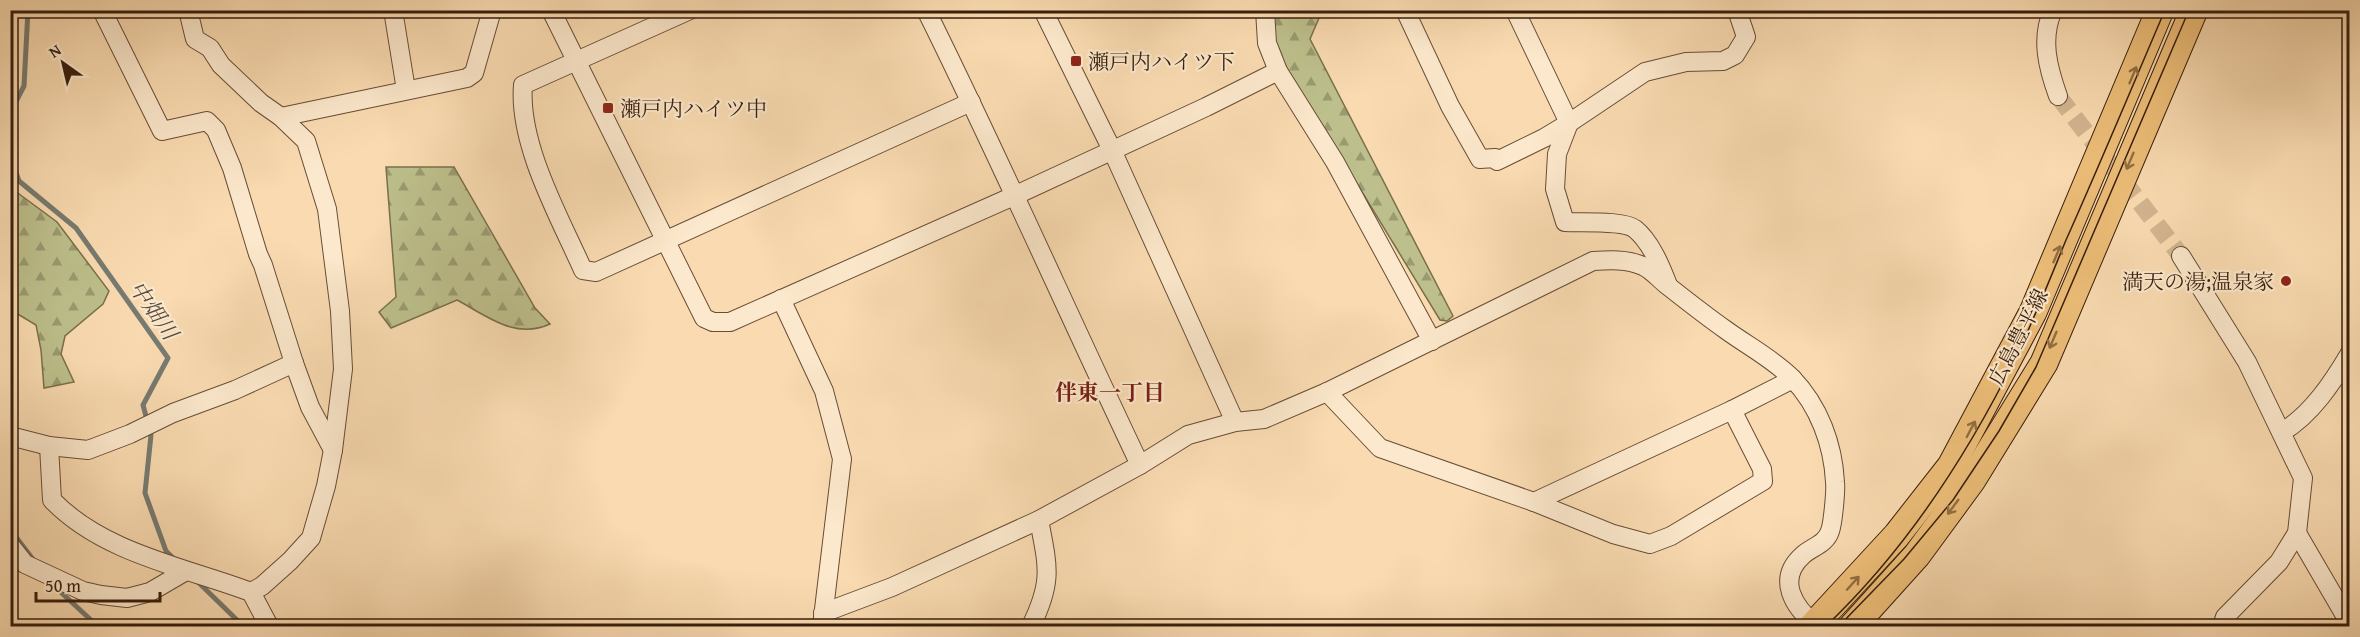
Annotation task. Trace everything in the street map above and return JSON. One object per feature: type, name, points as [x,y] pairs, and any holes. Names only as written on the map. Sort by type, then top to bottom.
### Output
[{"type":"main road","name":"広島豊平線","points":[[1815,626],[1897,535],[1951,466],[2033,312],[2160,10]]},
{"type":"main road","name":"広島豊平線","points":[[1853,627],[1917,555],[1972,480],[2044,363],[2194,10]]},
{"type":"street","points":[[102,10],[162,131],[207,121],[216,130],[232,168],[310,407],[333,450]]},
{"type":"street","points":[[188,10],[195,39],[210,48],[221,65],[306,141],[327,209],[340,312],[343,369],[333,450],[326,486],[310,538],[283,568],[251,592]]},
{"type":"street","points":[[393,10],[406,90]]},
{"type":"street","points":[[281,117],[467,78],[474,73],[492,10]]},
{"type":"street","points":[[551,10],[704,318],[713,322],[730,322],[781,300],[1016,195],[1278,71]]},
{"type":"street","points":[[690,10],[523,85],[522,101],[535,161],[583,270],[596,272],[971,102]]},
{"type":"street","points":[[926,10],[1016,195],[1056,287],[1140,465]]},
{"type":"street","points":[[1043,10],[1112,150],[1235,422]]},
{"type":"street","points":[[1265,10],[1267,43],[1278,71],[1335,162],[1432,341]]},
{"type":"street","points":[[1405,10],[1450,106],[1480,159],[1495,158],[1497,161],[1544,138],[1646,72],[1686,62],[1723,61],[1735,55],[1746,37],[1737,10]]},
{"type":"street","points":[[1515,10],[1569,123],[1557,154],[1555,189],[1565,222],[1620,224],[1634,228],[1658,258],[1669,287]]},
{"type":"street","points":[[2053,10],[2045,35],[2051,77],[2058,96]]},
{"type":"street","points":[[2181,256],[2247,362],[2303,478],[2297,533],[2279,562],[2225,617],[2222,627]]},
{"type":"street","points":[[822,620],[1039,520],[1140,465],[1188,435],[1235,422],[1264,419],[1328,392],[1339,384],[1432,341],[1593,261],[1618,259],[1644,266],[1726,331],[1760,352],[1793,379],[1816,411],[1830,443],[1836,485],[1830,532],[1820,545],[1804,554],[1790,569],[1789,588],[1798,609],[1815,626]]},
{"type":"street","points":[[781,300],[824,391],[842,459],[822,620]]},
{"type":"street","points":[[2282,432],[2295,425],[2335,378],[2349,353]]},
{"type":"street","points":[[10,436],[49,446],[88,450],[130,434],[173,413],[235,390],[294,363]]},
{"type":"street","points":[[1534,502],[1732,410],[1793,379]]},
{"type":"street","points":[[1328,392],[1380,448],[1534,502],[1613,534],[1650,544],[1671,536],[1763,482],[1762,469],[1732,410]]},
{"type":"street","points":[[49,446],[52,500],[69,518],[136,553],[186,571],[208,575],[251,592],[269,627]]},
{"type":"street","points":[[1031,627],[1042,603],[1049,570],[1039,520]]},
{"type":"street","points":[[2297,533],[2349,624]]},
{"type":"street","points":[[10,545],[25,564],[83,591],[101,595],[127,598],[150,592],[186,571]]},
{"type":"street","points":[[251,592],[255,627]]},
{"type":"green space","points":[[1272,11],[1322,11],[1310,39],[1453,316],[1447,321],[1440,320],[1275,49]]},
{"type":"green space","points":[[386,167],[454,167],[535,308],[550,324],[537,328],[513,328],[490,319],[457,300],[391,328],[379,312],[396,297]]},
{"type":"green space","points":[[11,188],[57,222],[109,291],[103,304],[65,336],[61,354],[74,382],[44,388],[41,350],[36,325],[11,310]]},
{"type":"waterway","name":"中畑川","points":[[10,113],[24,86],[28,10]]},
{"type":"waterway","name":"中畑川","points":[[10,155],[19,181],[76,228],[168,358],[143,405],[151,435],[145,493],[166,551],[176,561]]},
{"type":"waterway","points":[[10,529],[35,562]]},
{"type":"waterway","name":"中畑川","points":[[196,580],[238,621],[238,626]]},
{"type":"waterway","points":[[53,585],[95,626]]},
{"type":"tunnel","points":[[2058,96],[2181,256]]},
{"type":"tram line","points":[[1826,626],[1882,566],[1933,500],[1997,393],[2029,328],[2165,10]]},
{"type":"tram line","points":[[1839,626],[1904,559],[1953,500],[1999,431],[2036,367],[2189,10]]},
{"type":"place","name":"瀬戸内ハイツ下","points":[[1076,61]]},
{"type":"place","name":"瀬戸内ハイツ中","points":[[608,108]]},
{"type":"place","name":"満天の湯;温泉家","points":[[2286,281]]},
{"type":"district","name":"伴東一丁目","points":[[1110,392]]}]
